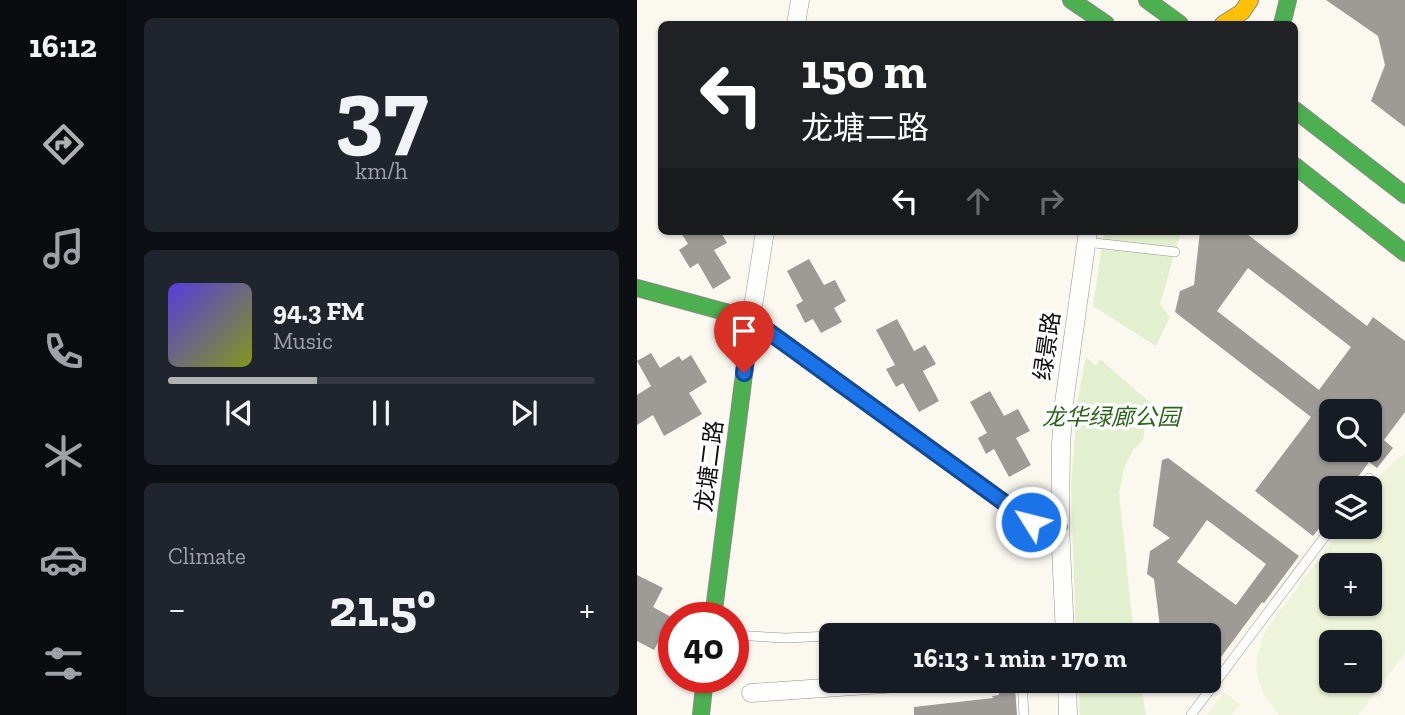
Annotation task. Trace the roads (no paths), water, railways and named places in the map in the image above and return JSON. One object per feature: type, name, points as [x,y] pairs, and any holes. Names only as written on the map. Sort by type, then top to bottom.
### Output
[{"type":"street","points":[[796,21],[800,0]]},
{"type":"street","points":[[1071,0],[1102,21]]},
{"type":"street","points":[[1147,0],[1176,21]]},
{"type":"street","points":[[1228,21],[1242,12],[1250,0]]},
{"type":"street","points":[[1283,21],[1287,0]]},
{"type":"street","points":[[1298,111],[1405,195]]},
{"type":"street","points":[[1298,168],[1405,253]]},
{"type":"street","points":[[751,319],[764,235]]},
{"type":"street","name":"绿景路","points":[[1064,623],[1060,526],[1064,403],[1087,237]]},
{"type":"street","points":[[637,288],[751,319],[1031,522],[1046,527],[1060,526]]},
{"type":"street","name":"龙塘二路","points":[[715,602],[751,319]]},
{"type":"street","points":[[751,693],[819,688]]},
{"type":"street","points":[[701,715],[703,693]]},
{"type":"street","points":[[1067,693],[1068,715]]},
{"type":"lane","points":[[1087,237],[1175,252]]},
{"type":"lane","points":[[1191,715],[1323,539]]},
{"type":"lane","points":[[749,636],[819,637]]},
{"type":"lane","points":[[1023,693],[1024,715]]},
{"type":"park label","name":"龙华绿廊公园","points":[[1111,417]]}]
